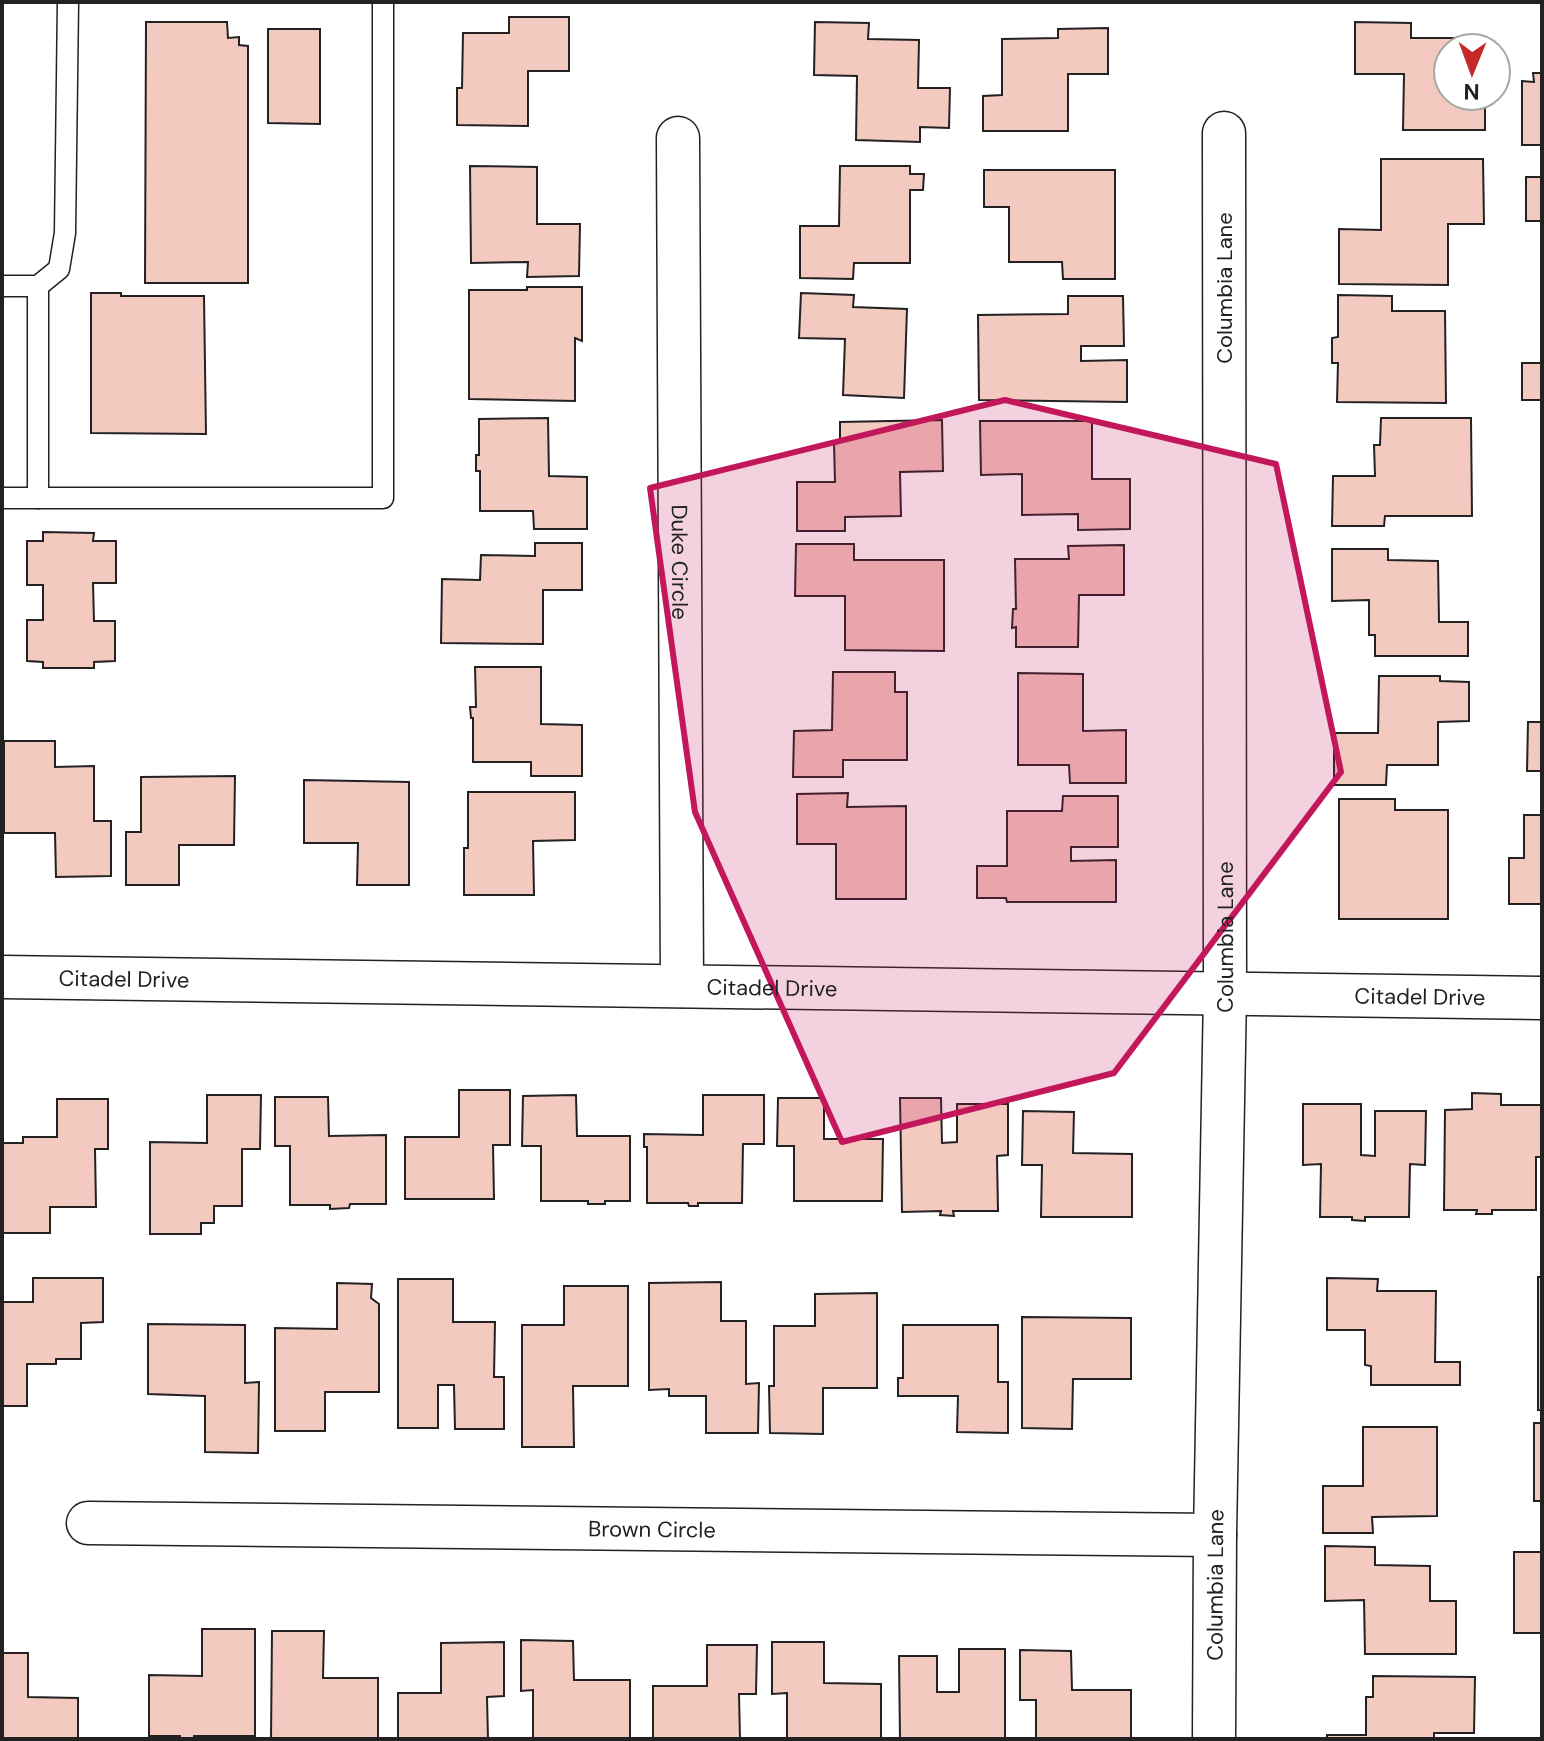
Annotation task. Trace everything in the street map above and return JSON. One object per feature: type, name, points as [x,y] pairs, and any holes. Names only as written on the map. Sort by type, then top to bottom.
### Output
[{"type":"street","name":"Columbia Lane","points":[[1214,1739],[1225,993],[1224,133]]},
{"type":"street","name":"Duke Circle","points":[[678,138],[682,986]]},
{"type":"street","name":"Citadel Drive","points":[[2,977],[1542,998]]},
{"type":"street","name":"Brown Circle","points":[[88,1523],[1215,1535]]},
{"type":"lane","points":[[2,286],[38,286],[59,269],[65,233],[68,2]]},
{"type":"lane","points":[[2,498],[383,498],[383,2]]},
{"type":"lane","points":[[38,286],[38,498]]},
{"type":"highlighted area","points":[[1005,400],[1276,464],[1341,772],[1114,1073],[842,1142],[695,812],[650,488]]},
{"type":"building","points":[[509,17],[569,17],[569,71],[528,71],[528,126],[457,125],[457,88],[462,88],[463,33],[509,33]]},
{"type":"building","points":[[146,22],[227,22],[228,38],[239,37],[239,45],[248,46],[248,283],[145,283]]},
{"type":"building","points":[[815,22],[869,23],[868,39],[919,40],[918,88],[950,88],[949,128],[920,127],[920,142],[856,140],[857,76],[814,75]]},
{"type":"building","points":[[1355,22],[1411,23],[1411,38],[1432,38],[1432,112],[1485,112],[1485,130],[1403,130],[1404,74],[1355,74]]},
{"type":"building","points":[[1108,28],[1108,74],[1068,74],[1068,131],[983,131],[983,96],[1002,95],[1002,39],[1058,38],[1058,29]]},
{"type":"building","points":[[268,29],[320,29],[320,124],[268,123]]},
{"type":"building","points":[[1541,34],[1542,145],[1522,145],[1522,81],[1534,82],[1533,73],[1541,73]]},
{"type":"building","points":[[1381,159],[1483,159],[1484,224],[1448,224],[1448,285],[1339,284],[1339,229],[1381,230]]},
{"type":"building","points":[[470,166],[537,167],[537,224],[580,224],[579,276],[527,277],[528,262],[471,263]]},
{"type":"building","points":[[840,166],[910,166],[910,174],[924,174],[923,190],[910,190],[910,263],[854,263],[853,279],[800,278],[800,226],[839,226]]},
{"type":"building","points":[[984,170],[1115,170],[1115,279],[1063,279],[1062,262],[1009,262],[1009,207],[984,207]]},
{"type":"building","points":[[1526,177],[1542,177],[1542,221],[1526,221]]},
{"type":"building","points":[[527,287],[582,287],[582,341],[575,338],[575,401],[469,399],[469,290],[527,290]]},
{"type":"building","points":[[91,293],[204,296],[206,434],[91,433]]},
{"type":"building","points":[[801,293],[854,295],[853,307],[907,309],[904,398],[843,395],[845,339],[799,338]]},
{"type":"building","points":[[1338,295],[1392,296],[1392,311],[1445,311],[1446,403],[1337,402],[1338,363],[1332,363],[1332,338],[1338,337]]},
{"type":"building","points":[[1068,296],[1123,296],[1124,346],[1081,346],[1081,361],[1127,360],[1127,402],[979,400],[978,315],[1068,314]]},
{"type":"building","points":[[1522,363],[1542,363],[1542,400],[1522,400]]},
{"type":"building","points":[[548,418],[549,476],[587,477],[587,529],[534,529],[533,511],[480,511],[480,471],[476,471],[479,419]]},
{"type":"building","points":[[1381,418],[1471,418],[1472,516],[1385,516],[1384,526],[1332,526],[1333,476],[1375,476],[1374,445],[1380,445]]},
{"type":"building","points":[[942,420],[943,471],[900,472],[901,516],[845,517],[845,531],[797,531],[797,482],[835,482],[834,442],[840,442],[840,422]]},
{"type":"building","points":[[980,421],[1092,421],[1092,479],[1130,479],[1130,529],[1078,530],[1078,514],[1022,515],[1022,474],[981,475]]},
{"type":"building","points":[[43,532],[94,533],[93,541],[116,541],[116,583],[93,583],[94,621],[115,621],[115,661],[94,662],[94,668],[43,668],[43,662],[27,661],[27,620],[43,620],[43,585],[27,585],[27,541],[43,541]]},
{"type":"building","points":[[535,543],[582,543],[582,590],[543,590],[543,644],[441,643],[442,579],[480,580],[481,555],[535,556]]},
{"type":"building","points":[[796,544],[854,544],[854,560],[944,560],[944,651],[845,650],[845,596],[795,596]]},
{"type":"building","points":[[1124,545],[1124,595],[1079,595],[1078,647],[1016,647],[1016,627],[1012,628],[1013,609],[1016,609],[1015,559],[1069,559],[1068,546]]},
{"type":"building","points":[[1332,549],[1388,549],[1388,560],[1438,561],[1439,622],[1468,622],[1468,656],[1375,656],[1375,635],[1369,635],[1369,600],[1332,601]]},
{"type":"building","points":[[475,667],[541,667],[541,724],[582,725],[582,776],[531,776],[531,762],[473,762],[470,707],[476,707]]},
{"type":"building","points":[[833,672],[895,672],[895,692],[907,692],[907,760],[843,760],[843,777],[793,777],[794,731],[832,730]]},
{"type":"building","points":[[1018,673],[1083,674],[1083,731],[1126,730],[1126,783],[1070,783],[1069,765],[1018,765]]},
{"type":"building","points":[[1379,676],[1440,676],[1440,681],[1469,682],[1469,721],[1438,722],[1438,765],[1387,765],[1386,785],[1334,785],[1334,733],[1378,733]]},
{"type":"building","points":[[1528,722],[1542,722],[1542,771],[1527,771]]},
{"type":"building","points":[[4,741],[55,741],[55,767],[94,766],[94,821],[111,821],[111,876],[56,877],[55,833],[4,833]]},
{"type":"building","points":[[235,776],[234,845],[179,845],[179,885],[126,885],[126,832],[141,832],[141,777]]},
{"type":"building","points":[[304,780],[409,782],[409,885],[357,885],[358,843],[304,843]]},
{"type":"building","points":[[468,792],[575,792],[575,840],[533,841],[534,895],[464,895]]},
{"type":"building","points":[[848,793],[847,807],[906,806],[906,899],[836,899],[836,844],[797,844],[797,794]]},
{"type":"building","points":[[1063,796],[1118,796],[1118,847],[1071,847],[1071,861],[1116,860],[1116,902],[1007,902],[1006,898],[977,898],[977,866],[1007,866],[1007,811],[1062,811]]},
{"type":"building","points":[[1339,799],[1395,799],[1395,810],[1448,810],[1448,919],[1339,919]]},
{"type":"building","points":[[1524,815],[1542,815],[1542,904],[1509,904],[1509,858],[1524,858]]},
{"type":"building","points":[[459,1090],[510,1090],[510,1145],[493,1145],[494,1199],[405,1199],[405,1137],[459,1137]]},
{"type":"building","points":[[1472,1093],[1501,1094],[1501,1105],[1542,1105],[1542,1157],[1536,1157],[1536,1210],[1492,1210],[1492,1214],[1476,1214],[1477,1210],[1444,1210],[1445,1110],[1472,1109]]},
{"type":"building","points":[[207,1095],[261,1095],[260,1149],[242,1149],[242,1206],[214,1206],[214,1223],[201,1223],[201,1234],[150,1234],[150,1142],[207,1143]]},
{"type":"building","points":[[576,1095],[577,1136],[630,1136],[630,1201],[588,1204],[588,1201],[541,1201],[541,1146],[522,1146],[523,1096]]},
{"type":"building","points":[[703,1095],[764,1095],[764,1144],[743,1144],[742,1203],[698,1203],[698,1206],[689,1206],[688,1203],[647,1203],[647,1147],[644,1147],[644,1134],[703,1135]]},
{"type":"building","points":[[275,1097],[328,1097],[329,1136],[386,1135],[386,1204],[350,1204],[349,1208],[330,1209],[330,1205],[290,1205],[290,1146],[275,1146]]},
{"type":"building","points":[[778,1098],[824,1098],[824,1139],[883,1139],[882,1201],[794,1201],[794,1146],[777,1146]]},
{"type":"building","points":[[900,1098],[941,1098],[942,1143],[957,1142],[957,1104],[1008,1104],[1008,1155],[997,1156],[998,1211],[953,1211],[954,1216],[940,1215],[941,1211],[902,1212]]},
{"type":"building","points":[[57,1099],[108,1099],[108,1149],[95,1149],[96,1207],[50,1207],[50,1233],[2,1233],[2,1143],[23,1143],[23,1137],[57,1137]]},
{"type":"building","points":[[1303,1104],[1361,1104],[1361,1155],[1375,1156],[1375,1111],[1426,1111],[1425,1165],[1410,1164],[1409,1217],[1365,1217],[1365,1221],[1352,1220],[1352,1217],[1320,1217],[1321,1164],[1303,1165]]},
{"type":"building","points":[[1023,1111],[1074,1112],[1073,1153],[1132,1154],[1132,1217],[1041,1217],[1042,1165],[1022,1165]]},
{"type":"building","points":[[1538,1277],[1542,1277],[1542,1410],[1538,1410]]},
{"type":"building","points":[[33,1278],[103,1278],[103,1322],[81,1323],[81,1359],[56,1359],[56,1364],[27,1364],[27,1406],[2,1406],[2,1302],[33,1302]]},
{"type":"building","points":[[1327,1278],[1378,1279],[1377,1291],[1436,1291],[1435,1362],[1460,1362],[1460,1385],[1371,1385],[1371,1366],[1365,1365],[1365,1330],[1327,1330]]},
{"type":"building","points":[[398,1279],[453,1279],[453,1322],[495,1322],[494,1377],[504,1377],[504,1429],[455,1429],[454,1385],[438,1385],[438,1428],[398,1428]]},
{"type":"building","points":[[721,1282],[721,1321],[746,1321],[746,1384],[759,1383],[758,1433],[706,1433],[706,1396],[669,1396],[669,1389],[649,1390],[649,1283]]},
{"type":"building","points":[[337,1283],[372,1284],[371,1298],[379,1304],[379,1392],[325,1392],[325,1431],[275,1431],[275,1328],[337,1329]]},
{"type":"building","points":[[564,1286],[628,1286],[628,1386],[573,1386],[574,1447],[522,1447],[522,1325],[564,1325]]},
{"type":"building","points":[[877,1293],[877,1388],[823,1388],[823,1434],[770,1433],[769,1386],[774,1386],[774,1326],[815,1326],[815,1294]]},
{"type":"building","points":[[1022,1317],[1131,1318],[1131,1379],[1073,1379],[1072,1429],[1022,1428]]},
{"type":"building","points":[[148,1324],[245,1325],[245,1383],[259,1382],[258,1453],[205,1452],[205,1396],[148,1394]]},
{"type":"building","points":[[903,1325],[998,1325],[998,1382],[1008,1382],[1008,1433],[957,1432],[958,1396],[898,1396],[898,1378],[903,1378]]},
{"type":"building","points":[[1534,1423],[1542,1423],[1542,1501],[1534,1501]]},
{"type":"building","points":[[1363,1427],[1437,1427],[1437,1516],[1372,1517],[1373,1533],[1323,1533],[1323,1486],[1363,1486]]},
{"type":"building","points":[[1325,1546],[1375,1547],[1375,1565],[1430,1566],[1430,1601],[1456,1601],[1456,1654],[1365,1654],[1364,1600],[1325,1601]]},
{"type":"building","points":[[1514,1552],[1542,1552],[1542,1633],[1514,1633]]},
{"type":"building","points":[[202,1629],[255,1629],[255,1736],[194,1736],[194,1739],[180,1739],[180,1736],[149,1736],[149,1675],[202,1676]]},
{"type":"building","points":[[272,1631],[324,1631],[323,1678],[378,1678],[378,1739],[271,1739]]},
{"type":"building","points":[[521,1640],[573,1641],[574,1680],[630,1680],[630,1739],[533,1739],[533,1690],[521,1691]]},
{"type":"building","points":[[504,1642],[504,1696],[487,1697],[488,1739],[398,1739],[398,1693],[441,1693],[441,1643]]},
{"type":"building","points":[[772,1642],[824,1642],[824,1683],[881,1684],[881,1739],[787,1739],[787,1693],[772,1694]]},
{"type":"building","points":[[707,1645],[757,1645],[756,1694],[739,1694],[740,1739],[653,1739],[653,1686],[707,1686]]},
{"type":"building","points":[[959,1649],[1005,1649],[1005,1739],[900,1739],[899,1656],[937,1656],[937,1692],[959,1692]]},
{"type":"building","points":[[1020,1650],[1071,1651],[1072,1690],[1131,1690],[1131,1739],[1036,1739],[1036,1700],[1020,1700]]},
{"type":"building","points":[[2,1653],[28,1653],[28,1697],[78,1698],[78,1739],[2,1739]]},
{"type":"building","points":[[1373,1676],[1475,1677],[1474,1733],[1434,1733],[1434,1739],[1327,1739],[1327,1735],[1366,1735],[1366,1697],[1373,1697]]}]
